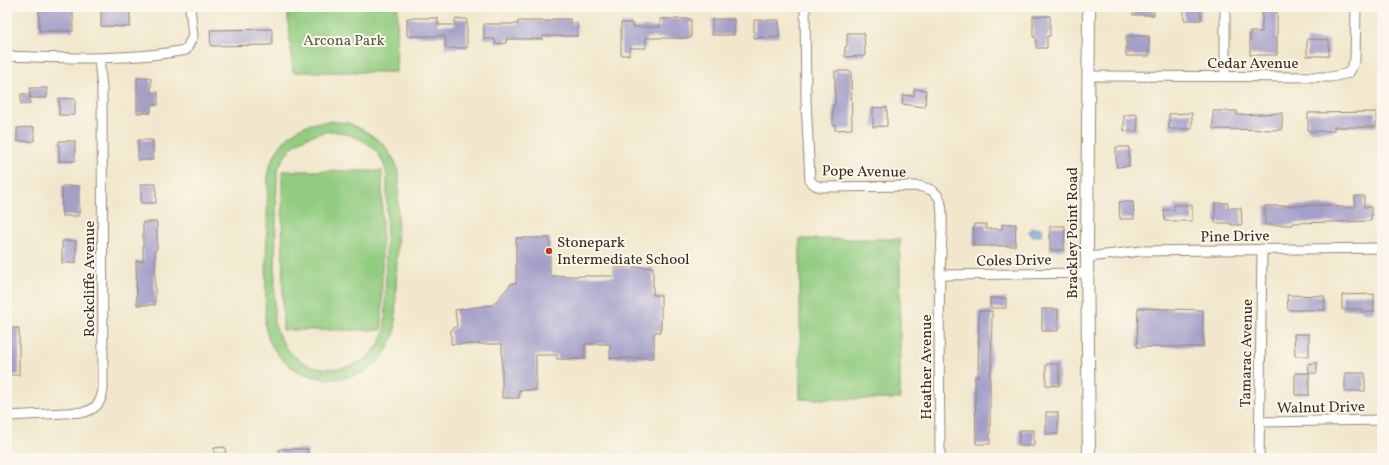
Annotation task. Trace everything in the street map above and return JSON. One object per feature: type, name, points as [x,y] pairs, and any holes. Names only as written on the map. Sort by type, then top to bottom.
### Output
[{"type":"main road","name":"Brackley Point Road","points":[[1089,7],[1088,273],[1090,458]]},
{"type":"street","points":[[7,56],[99,59],[162,54],[186,50],[193,36],[190,7]]},
{"type":"street","name":"Pope Avenue","points":[[805,7],[806,101],[810,181],[821,187],[918,186],[930,189],[936,193],[940,200],[942,209],[940,275]]},
{"type":"street","points":[[1225,7],[1225,76]]},
{"type":"street","name":"Cedar Avenue","points":[[1089,76],[1332,77],[1349,73],[1355,60],[1356,7]]},
{"type":"street","name":"Rockcliffe Avenue","points":[[7,416],[85,412],[93,409],[102,397],[102,89],[99,59]]},
{"type":"street","name":"Pine Drive","points":[[1088,257],[1141,251],[1382,248]]},
{"type":"street","name":"Tamarac Avenue","points":[[1259,458],[1262,249]]},
{"type":"street","name":"Coles Drive","points":[[940,275],[1088,273]]},
{"type":"street","name":"Heather Avenue","points":[[940,275],[940,458]]},
{"type":"street","name":"Walnut Drive","points":[[1260,422],[1382,420]]},
{"type":"green space","name":"Arcona Park","points":[[287,7],[398,7],[396,72],[293,72]]},
{"type":"green space","points":[[330,121],[348,123],[367,132],[383,144],[395,161],[399,175],[395,332],[386,351],[380,360],[372,367],[360,374],[347,378],[333,379],[319,378],[306,374],[293,368],[282,360],[269,341],[265,326],[268,171],[279,148],[296,130],[316,123]],"holes":[[[332,131],[360,139],[374,149],[380,156],[387,175],[385,330],[376,349],[371,354],[353,365],[331,369],[320,368],[300,361],[286,347],[274,322],[277,171],[287,154],[298,142],[305,138],[322,133]]]},
{"type":"green space","points":[[282,171],[382,171],[382,330],[283,330]]},
{"type":"green space","points":[[800,239],[900,239],[900,399],[800,399]]},
{"type":"water","points":[[1031,228],[1042,229],[1042,234],[1040,236],[1031,236],[1028,232]]},
{"type":"building","points":[[39,7],[73,7],[73,31],[39,31]]},
{"type":"building","points":[[101,7],[130,7],[130,27],[101,26]]},
{"type":"building","points":[[1133,7],[1154,7],[1154,15],[1133,15]]},
{"type":"building","points":[[1184,7],[1201,7],[1201,20],[1184,20]]},
{"type":"building","points":[[1262,7],[1277,7],[1277,55],[1250,55],[1250,32],[1262,32]]},
{"type":"building","points":[[1033,16],[1050,16],[1050,36],[1047,36],[1047,48],[1036,48],[1036,37],[1033,37]]},
{"type":"building","points":[[407,18],[438,18],[438,25],[455,25],[455,19],[467,19],[467,48],[445,48],[445,36],[407,36]]},
{"type":"building","points":[[552,19],[570,19],[570,23],[577,23],[577,36],[543,36],[543,39],[506,39],[506,43],[495,44],[495,39],[484,39],[484,24],[518,24],[518,21],[552,21]]},
{"type":"building","points":[[660,19],[691,19],[691,38],[646,38],[646,48],[629,48],[629,55],[621,55],[621,23],[632,23],[632,27],[660,27]]},
{"type":"building","points":[[712,19],[734,19],[734,35],[712,35]]},
{"type":"building","points":[[754,20],[779,20],[779,37],[754,38]]},
{"type":"building","points":[[272,29],[272,45],[211,46],[210,30]]},
{"type":"building","points":[[847,33],[864,33],[865,56],[845,57]]},
{"type":"building","points":[[1126,36],[1149,36],[1149,56],[1126,56]]},
{"type":"building","points":[[1307,39],[1329,40],[1329,56],[1307,56]]},
{"type":"building","points":[[835,71],[851,71],[852,129],[835,130],[835,125],[833,125],[833,105],[835,105]]},
{"type":"building","points":[[137,78],[151,78],[151,92],[158,92],[158,105],[151,105],[151,113],[137,113]]},
{"type":"building","points":[[30,88],[47,88],[47,98],[30,98]]},
{"type":"building","points":[[914,89],[926,90],[925,107],[902,104],[903,95],[914,96]]},
{"type":"building","points":[[21,94],[30,94],[30,104],[21,104]]},
{"type":"building","points":[[59,98],[75,99],[75,115],[59,115]]},
{"type":"building","points":[[887,107],[887,126],[873,127],[873,108]]},
{"type":"building","points":[[1213,111],[1237,111],[1237,115],[1282,113],[1282,130],[1213,129]]},
{"type":"building","points":[[1376,112],[1376,127],[1334,127],[1334,131],[1308,131],[1308,113]]},
{"type":"building","points":[[1192,113],[1192,129],[1169,129],[1169,114]]},
{"type":"building","points":[[1137,114],[1137,131],[1124,131],[1124,115]]},
{"type":"building","points":[[34,127],[34,141],[17,141],[17,128]]},
{"type":"building","points":[[138,140],[153,140],[153,160],[138,160]]},
{"type":"building","points":[[59,141],[75,141],[75,161],[59,161]]},
{"type":"building","points":[[1116,147],[1129,147],[1129,166],[1116,167]]},
{"type":"building","points":[[141,184],[156,184],[156,203],[141,203]]},
{"type":"building","points":[[62,186],[79,186],[79,216],[62,216]]},
{"type":"building","points":[[1355,196],[1364,196],[1364,207],[1371,207],[1371,221],[1265,225],[1265,206],[1336,205],[1336,207],[1355,207]]},
{"type":"building","points":[[1119,202],[1133,202],[1134,219],[1120,219]]},
{"type":"building","points":[[1215,203],[1228,203],[1228,208],[1241,208],[1242,225],[1215,223]]},
{"type":"building","points":[[1174,205],[1192,205],[1192,221],[1165,221],[1164,210],[1174,210]]},
{"type":"building","points":[[143,222],[157,222],[157,249],[155,249],[155,305],[137,305],[136,261],[143,261]]},
{"type":"building","points":[[974,224],[986,224],[986,229],[1002,229],[1002,224],[1016,224],[1015,246],[973,246]]},
{"type":"building","points":[[1050,226],[1065,226],[1064,250],[1050,250]]},
{"type":"building","points":[[516,238],[550,238],[550,276],[614,276],[614,267],[653,267],[653,295],[661,295],[661,332],[654,332],[654,358],[610,358],[610,344],[585,344],[585,359],[557,359],[557,355],[536,355],[536,390],[519,390],[519,398],[502,398],[502,344],[451,344],[451,330],[457,326],[455,310],[493,305],[511,284],[516,283]]},
{"type":"building","points":[[62,241],[76,241],[76,263],[62,263]]},
{"type":"building","points":[[1374,294],[1374,312],[1362,312],[1362,309],[1342,309],[1342,295]]},
{"type":"building","points":[[1287,295],[1324,296],[1325,310],[1288,310]]},
{"type":"building","points":[[990,298],[1006,298],[1006,308],[990,308]]},
{"type":"building","points":[[1138,308],[1203,310],[1203,347],[1137,347]]},
{"type":"building","points":[[1042,309],[1058,309],[1058,331],[1042,331]]},
{"type":"building","points":[[979,311],[992,311],[990,444],[976,444],[975,377],[978,377]]},
{"type":"building","points":[[7,328],[19,328],[19,375],[7,375]]},
{"type":"building","points":[[1294,334],[1309,334],[1309,356],[1295,356]]},
{"type":"building","points":[[1317,363],[1317,373],[1309,373],[1308,364]]},
{"type":"building","points":[[1046,364],[1059,364],[1059,386],[1046,385]]},
{"type":"building","points":[[1295,373],[1309,373],[1309,395],[1295,395]]},
{"type":"building","points":[[1345,373],[1365,373],[1365,391],[1345,391]]},
{"type":"building","points":[[1046,412],[1058,412],[1058,434],[1046,434]]},
{"type":"building","points":[[1019,430],[1034,430],[1034,446],[1019,446]]},
{"type":"building","points":[[225,447],[226,458],[215,458],[214,448]]},
{"type":"building","points":[[279,449],[308,449],[307,458],[279,458]]},
{"type":"place","name":"Stonepark Intermediate School","points":[[549,251]]}]
